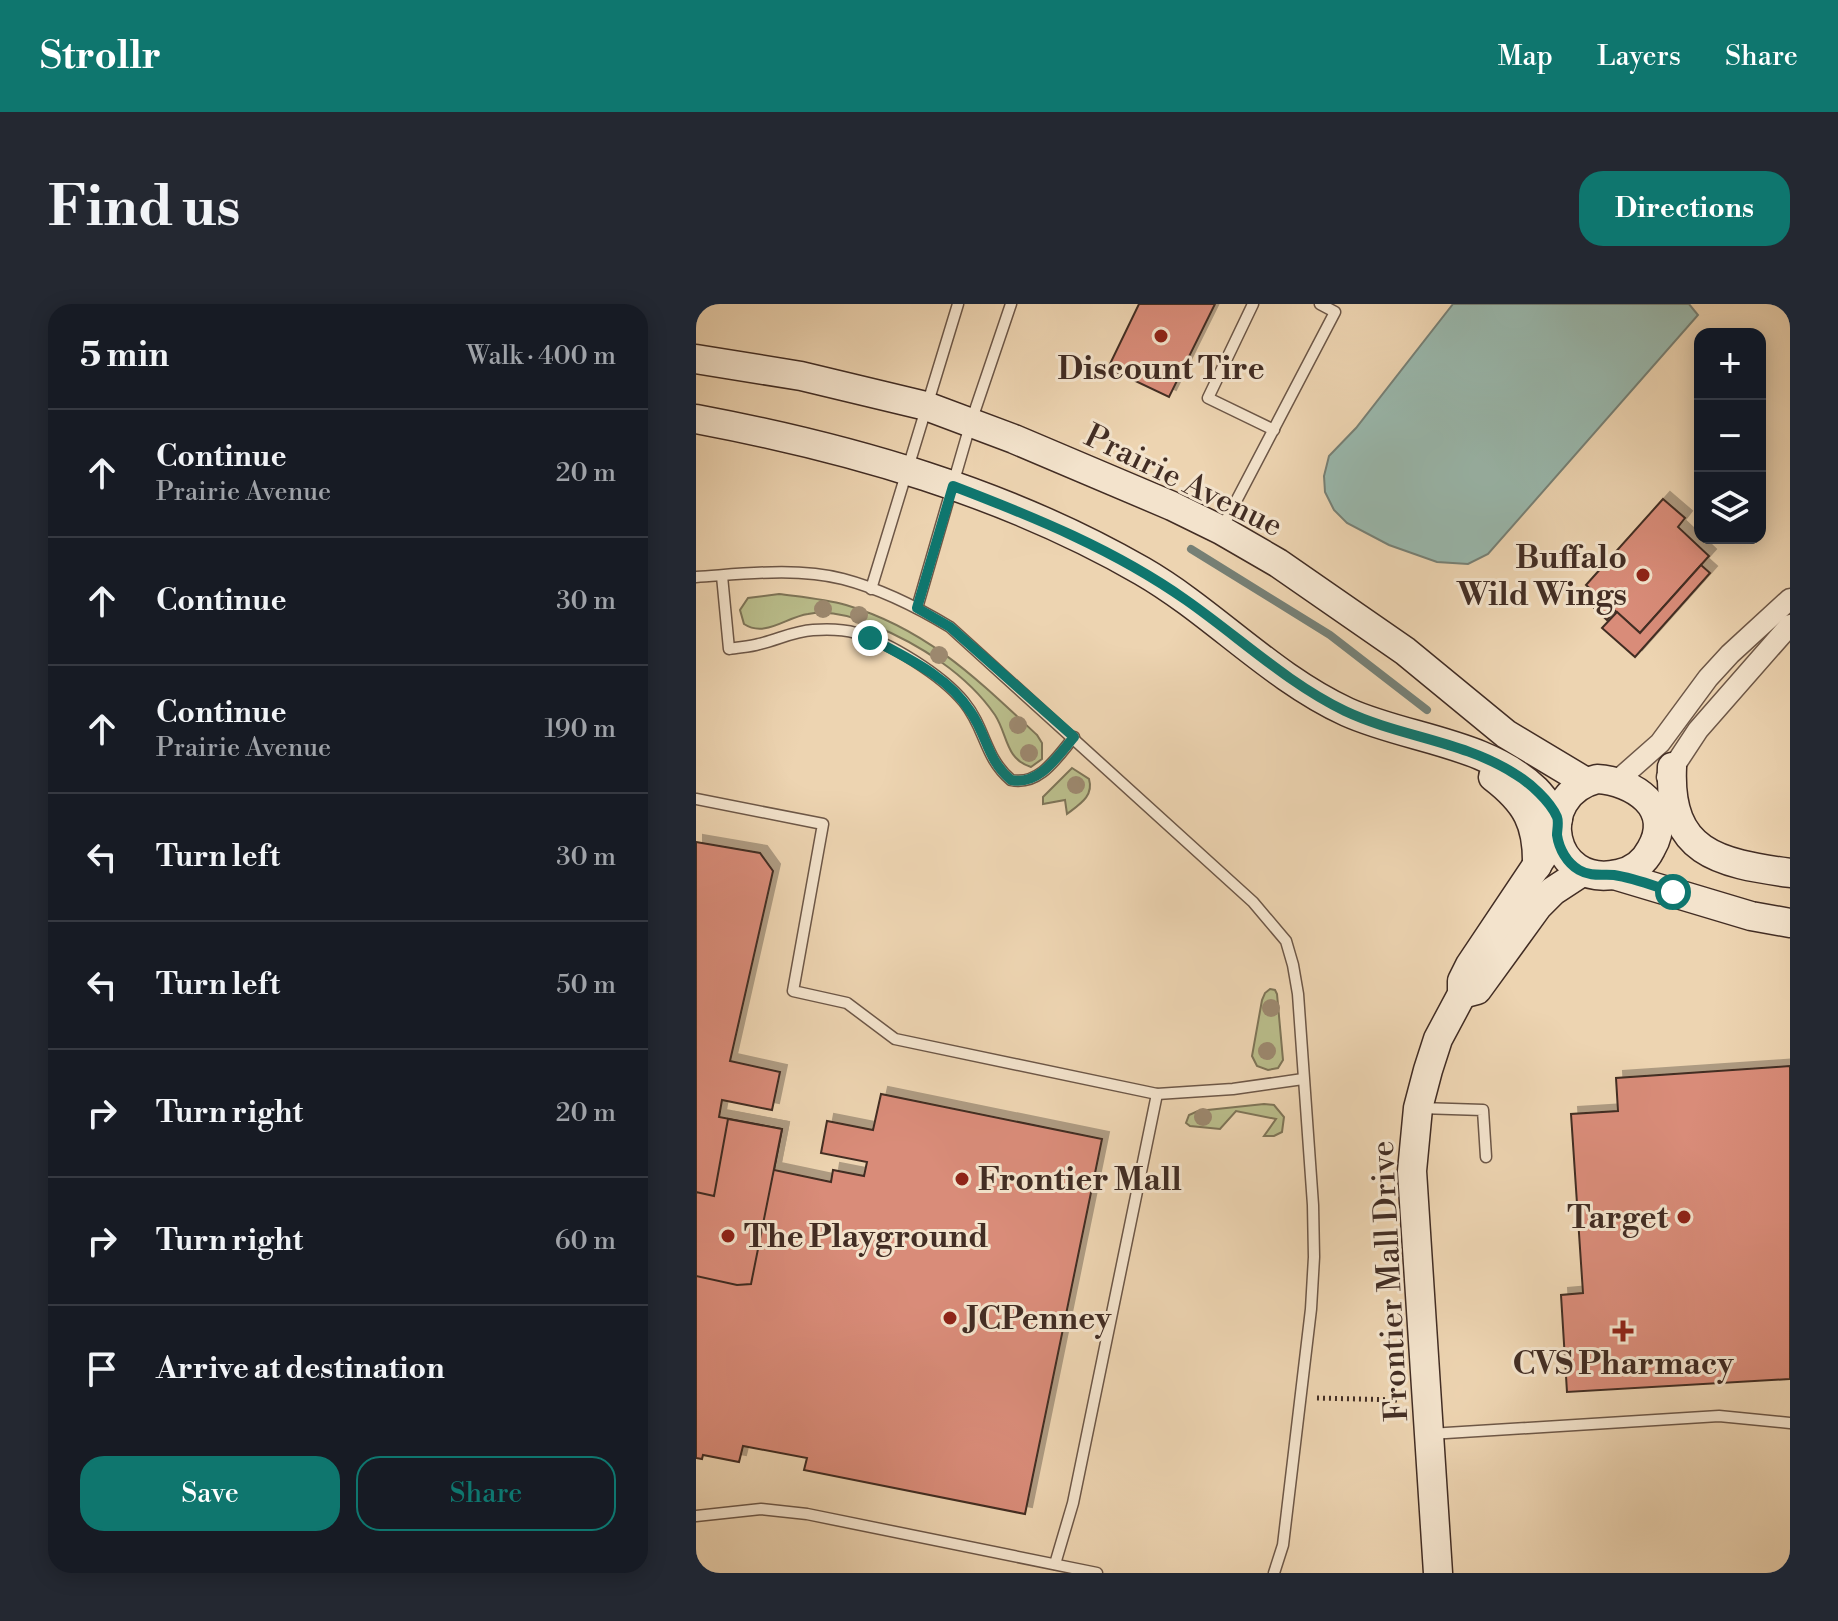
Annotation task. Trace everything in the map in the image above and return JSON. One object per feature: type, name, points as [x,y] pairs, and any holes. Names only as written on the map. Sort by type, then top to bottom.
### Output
[{"type":"street","name":"Prairie Avenue","points":[[696,359],[801,376],[926,406],[1119,481],[1221,530],[1278,563],[1405,651],[1506,734],[1586,782]]},
{"type":"street","points":[[696,419],[765,432],[907,469],[1044,522],[1144,572],[1306,688],[1345,711],[1385,727],[1491,760],[1517,775],[1537,791],[1558,827],[1567,859],[1582,872],[1600,876],[1614,875],[1643,861],[1650,851],[1655,819],[1672,767],[1698,730],[1790,625]]},
{"type":"street","points":[[1617,781],[1660,743],[1708,678],[1730,654],[1790,599]]},
{"type":"street","points":[[1439,742],[1464,761],[1488,773],[1519,801],[1535,829],[1537,866]]},
{"type":"street","points":[[1672,767],[1674,807],[1686,833],[1701,846],[1730,862],[1790,873]]},
{"type":"street","points":[[1558,827],[1568,794],[1597,779],[1617,781],[1636,789],[1686,858],[1716,874],[1790,886]]},
{"type":"street","name":"Frontier Mall Drive","points":[[1438,1573],[1413,1183],[1418,1108],[1438,1039],[1462,994],[1462,981],[1537,866],[1558,827]]},
{"type":"street","name":"Frontier Mall Drive","points":[[1462,994],[1477,990],[1538,906],[1553,891],[1582,872]]},
{"type":"street","points":[[1614,875],[1751,916],[1790,923]]},
{"type":"lane","points":[[871,589],[958,304]]},
{"type":"lane","points":[[917,608],[971,422],[1011,304]]},
{"type":"lane","points":[[1253,304],[1208,398],[1274,430]]},
{"type":"lane","points":[[1221,530],[1335,312],[1320,304]]},
{"type":"lane","points":[[696,577],[802,575],[840,578],[917,608],[950,627],[1253,902],[1286,941],[1298,994],[1314,1257],[1283,1545],[1274,1573]]},
{"type":"lane","points":[[722,576],[729,649],[758,645],[810,630],[853,632],[870,638],[903,655],[951,688],[976,719],[994,763],[1011,780],[1031,780],[1046,769],[1074,737]]},
{"type":"lane","points":[[696,799],[823,824],[793,991],[847,1003],[895,1039],[1157,1094],[1233,1089],[1303,1079]]},
{"type":"lane","points":[[1055,1564],[1073,1503],[1157,1094]]},
{"type":"lane","points":[[1418,1108],[1483,1110],[1486,1157]]},
{"type":"lane","points":[[1430,1434],[1719,1416],[1790,1423]]},
{"type":"lane","points":[[696,1516],[761,1509],[807,1514],[1097,1573]]},
{"type":"path","points":[[1301,1398],[1400,1400]]},
{"type":"green space","points":[[779,594],[846,605],[875,615],[926,642],[972,676],[1037,735],[1042,743],[1042,759],[1031,767],[1016,758],[995,715],[971,686],[941,662],[890,633],[858,619],[824,613],[800,616],[768,628],[752,628],[744,624],[740,610],[748,598]]},
{"type":"green space","points":[[1072,768],[1089,779],[1090,790],[1085,799],[1067,814],[1065,800],[1043,804],[1043,797]]},
{"type":"green space","points":[[1270,989],[1277,994],[1283,1060],[1278,1068],[1268,1070],[1257,1066],[1252,1056],[1262,1000]]},
{"type":"green space","points":[[1274,1105],[1284,1117],[1282,1132],[1274,1136],[1264,1136],[1276,1119],[1236,1111],[1220,1129],[1186,1123],[1189,1115],[1198,1111]]},
{"type":"water","points":[[1453,304],[1689,304],[1698,315],[1488,554],[1468,564],[1437,562],[1389,545],[1347,523],[1334,510],[1325,492],[1324,476],[1329,456],[1356,428]]},
{"type":"building","name":"Discount Tire","points":[[1139,304],[1215,304],[1169,397],[1108,368]]},
{"type":"building","name":"Buffalo Wild Wings","points":[[1663,499],[1685,518],[1678,527],[1709,556],[1640,633],[1586,585]]},
{"type":"building","points":[[1701,565],[1710,573],[1635,657],[1602,628],[1617,612],[1640,633]]},
{"type":"building","points":[[1599,597],[1615,611],[1607,620],[1592,606]]},
{"type":"building","name":"Frontier Mall","points":[[696,842],[760,853],[773,871],[730,1061],[780,1072],[772,1110],[722,1100],[719,1117],[782,1129],[774,1170],[831,1182],[833,1170],[864,1176],[867,1162],[821,1153],[827,1121],[873,1130],[881,1094],[1102,1139],[1025,1514],[804,1470],[807,1458],[743,1446],[739,1462],[703,1455],[702,1459],[696,1458]]},
{"type":"building","name":"Target","points":[[1790,1066],[1790,1379],[1567,1392],[1561,1295],[1583,1293],[1571,1114],[1618,1111],[1616,1078]]},
{"type":"building","name":"The Playground","points":[[728,1119],[782,1129],[751,1284],[737,1285],[696,1276],[696,1192],[714,1196]]},
{"type":"waterway","points":[[1191,549],[1330,635],[1427,710]]},
{"type":"place","name":"Discount Tire","points":[[1161,336]]},
{"type":"place","name":"Buffalo Wild Wings","points":[[1643,575]]},
{"type":"place","name":"Frontier Mall","points":[[962,1179]]},
{"type":"place","name":"Target","points":[[1684,1217]]},
{"type":"place","name":"The Playground","points":[[728,1236]]},
{"type":"place","name":"JCPenney","points":[[950,1318]]},
{"type":"place","name":"CVS Pharmacy","points":[[1623,1331]]},
{"type":"route","points":[[870,638],[903,655],[951,688],[983,732],[994,763],[1011,780],[1031,780],[1046,769],[1074,737],[950,627],[917,608],[953,486],[1033,517],[1144,572],[1306,688],[1345,711],[1385,727],[1491,760],[1517,775],[1537,791],[1558,819],[1557,835],[1563,853],[1582,872],[1614,875],[1673,892]]}]
